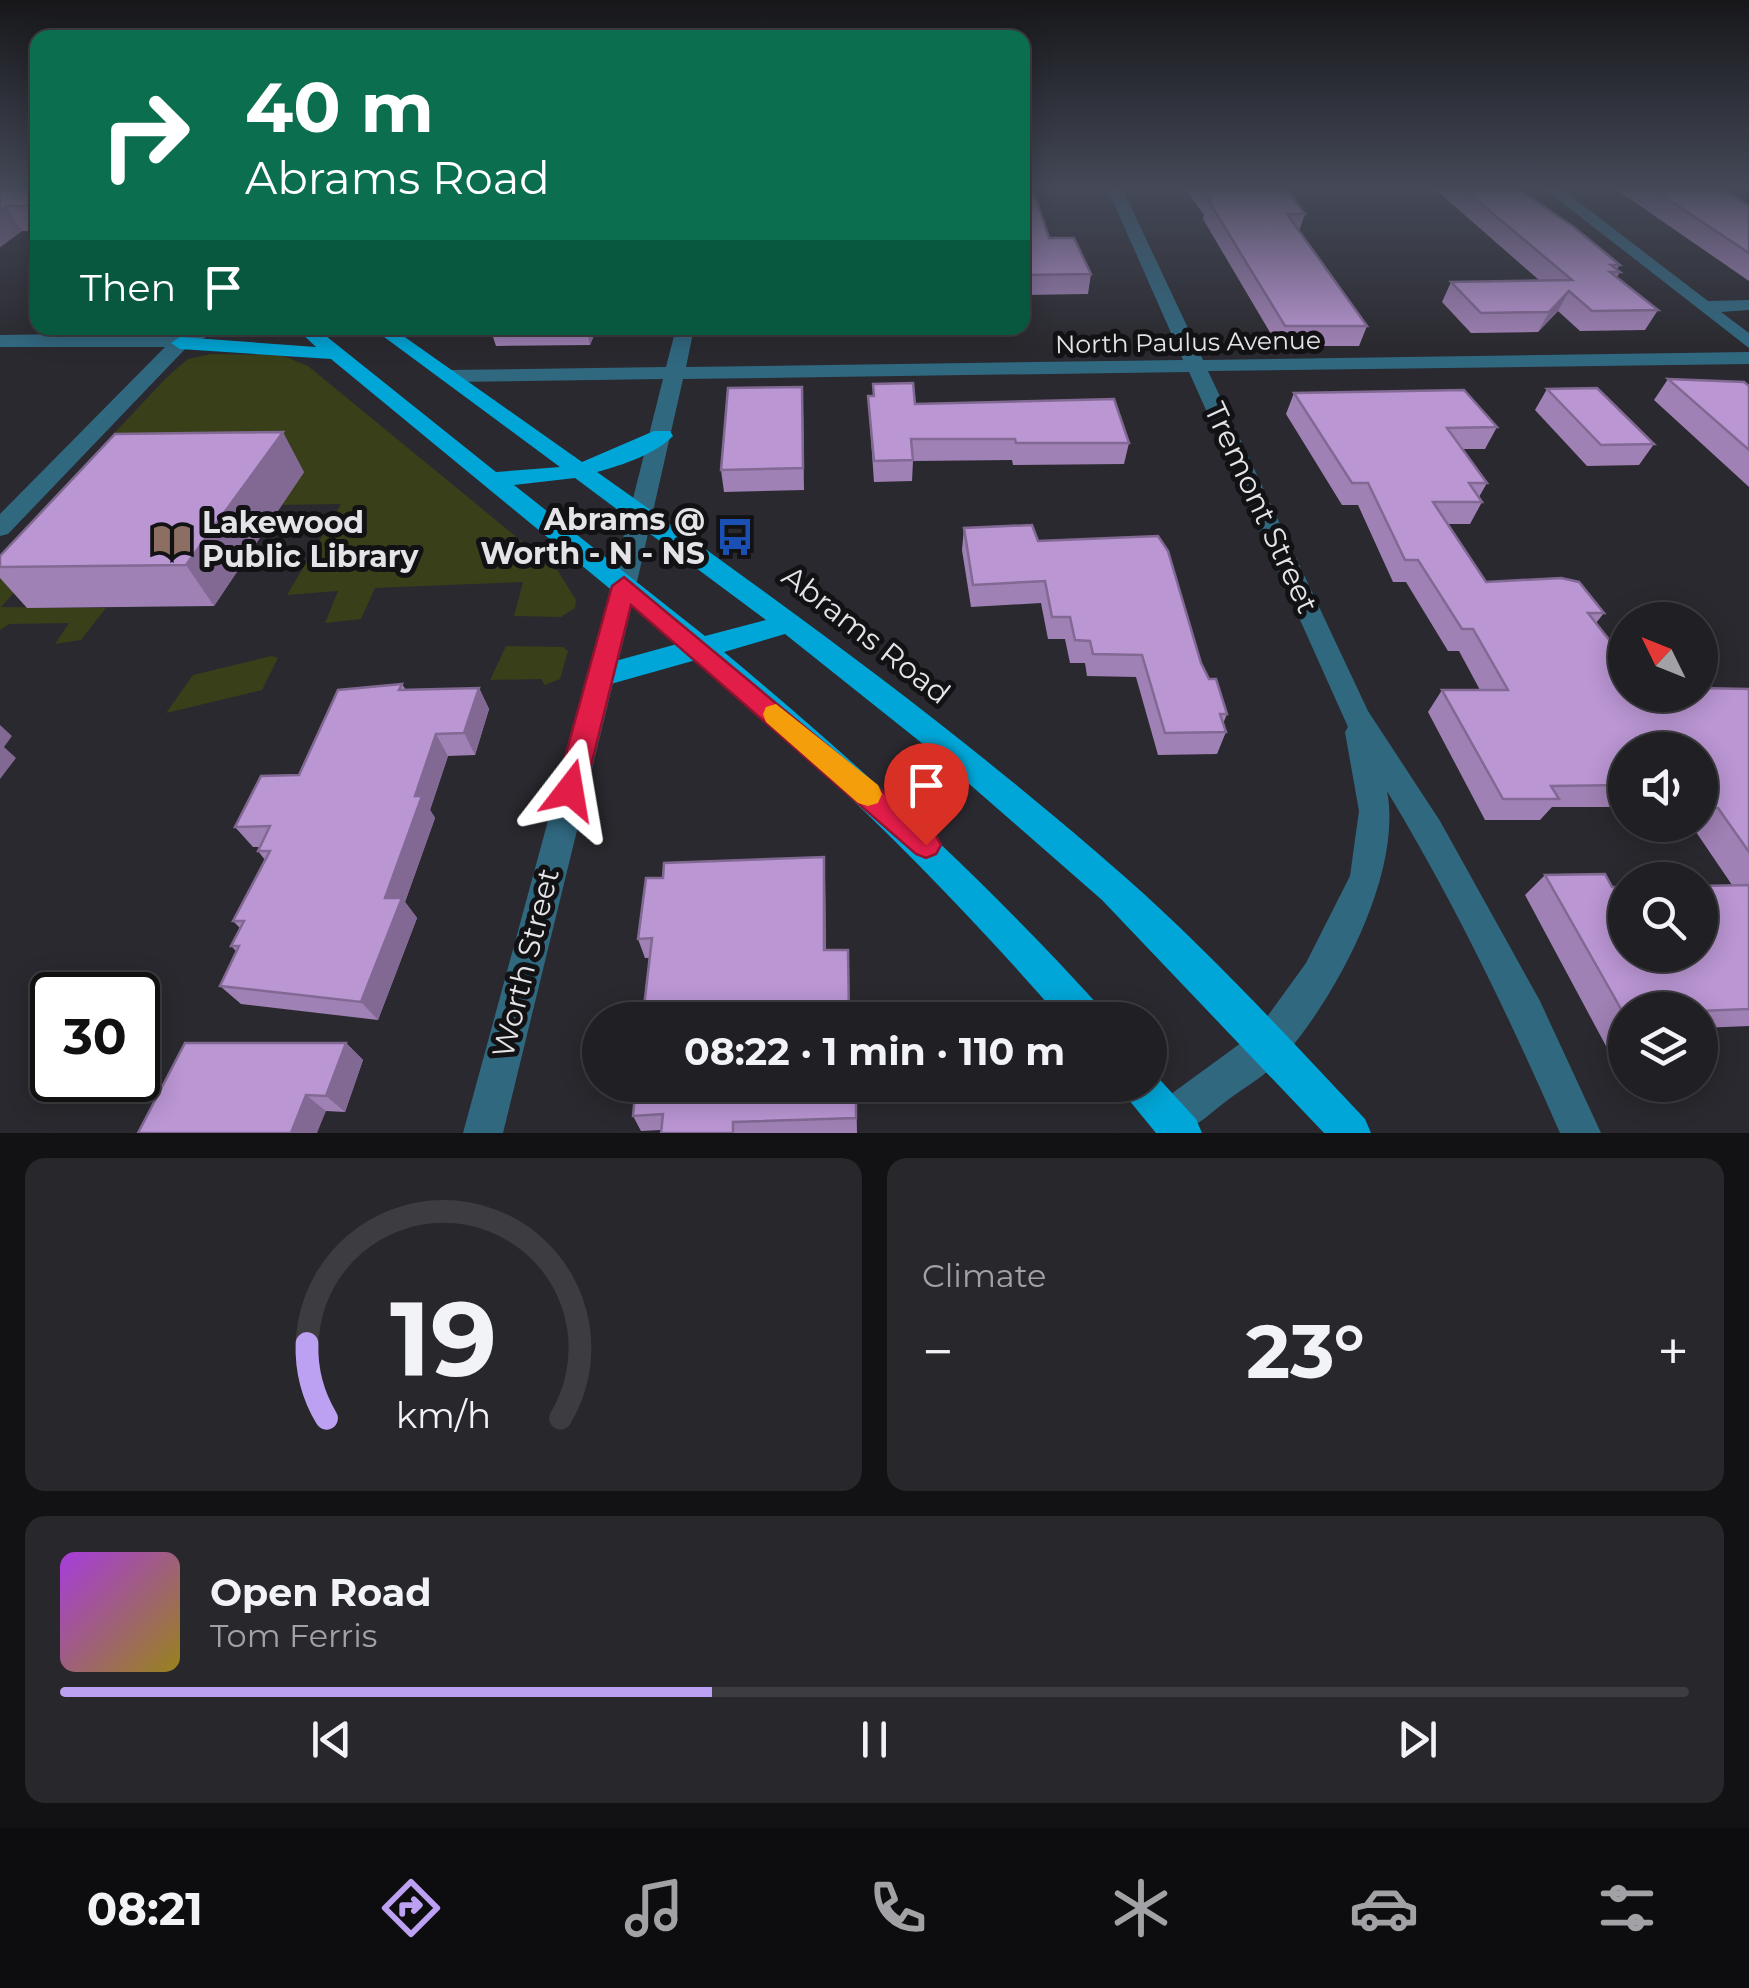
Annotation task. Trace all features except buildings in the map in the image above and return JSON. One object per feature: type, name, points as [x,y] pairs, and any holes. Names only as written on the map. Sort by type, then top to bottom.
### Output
[{"type":"main road","points":[[314,335],[700,649],[946,864],[1071,1002]]},
{"type":"main road","name":"Abrams Road","points":[[391,335],[790,623],[1114,889],[1351,1133]]},
{"type":"main road","points":[[180,343],[337,354]]},
{"type":"main road","points":[[494,479],[542,478],[609,464],[662,436]]},
{"type":"main road","points":[[600,676],[790,623]]},
{"type":"main road","points":[[1156,1102],[1176,1126]]},
{"type":"street","name":"Tremont Street","points":[[1139,243],[1357,717],[1429,831],[1527,1014],[1581,1133]]},
{"type":"street","points":[[1621,243],[1749,342]]},
{"type":"street","points":[[1703,307],[1749,305]]},
{"type":"street","points":[[0,528],[180,343],[198,335]]},
{"type":"street","name":"Worth Street","points":[[483,1133],[662,436],[683,335]]},
{"type":"street","points":[[0,341],[137,339],[180,343]]},
{"type":"street","name":"North Paulus Avenue","points":[[449,376],[673,376],[1749,358]]},
{"type":"street","name":"Tremont Street","points":[[1176,1126],[1268,1044],[1319,976],[1366,878],[1375,810],[1357,717]]},
{"type":"green space","points":[[211,354],[281,355],[308,366],[558,571],[576,600],[575,608],[561,617],[514,616],[523,582],[375,588],[361,619],[325,623],[338,591],[287,595],[341,504],[282,505],[304,472],[143,473],[31,574],[1,607],[106,608],[81,640],[55,644],[69,623],[9,624],[0,630],[0,555],[166,378],[188,359]]},
{"type":"green space","points":[[506,646],[563,647],[568,651],[560,679],[545,685],[541,679],[490,680]]},
{"type":"green space","points":[[271,656],[278,658],[262,690],[166,713],[193,675]]},
{"type":"slow traffic","points":[[776,714],[868,794]]},
{"type":"place","name":"Abrams @ Worth - N - NS","points":[[735,537]]},
{"type":"place","name":"Lakewood Public Library","points":[[172,540]]},
{"type":"route","points":[[570,790],[624,586],[926,845]]}]
